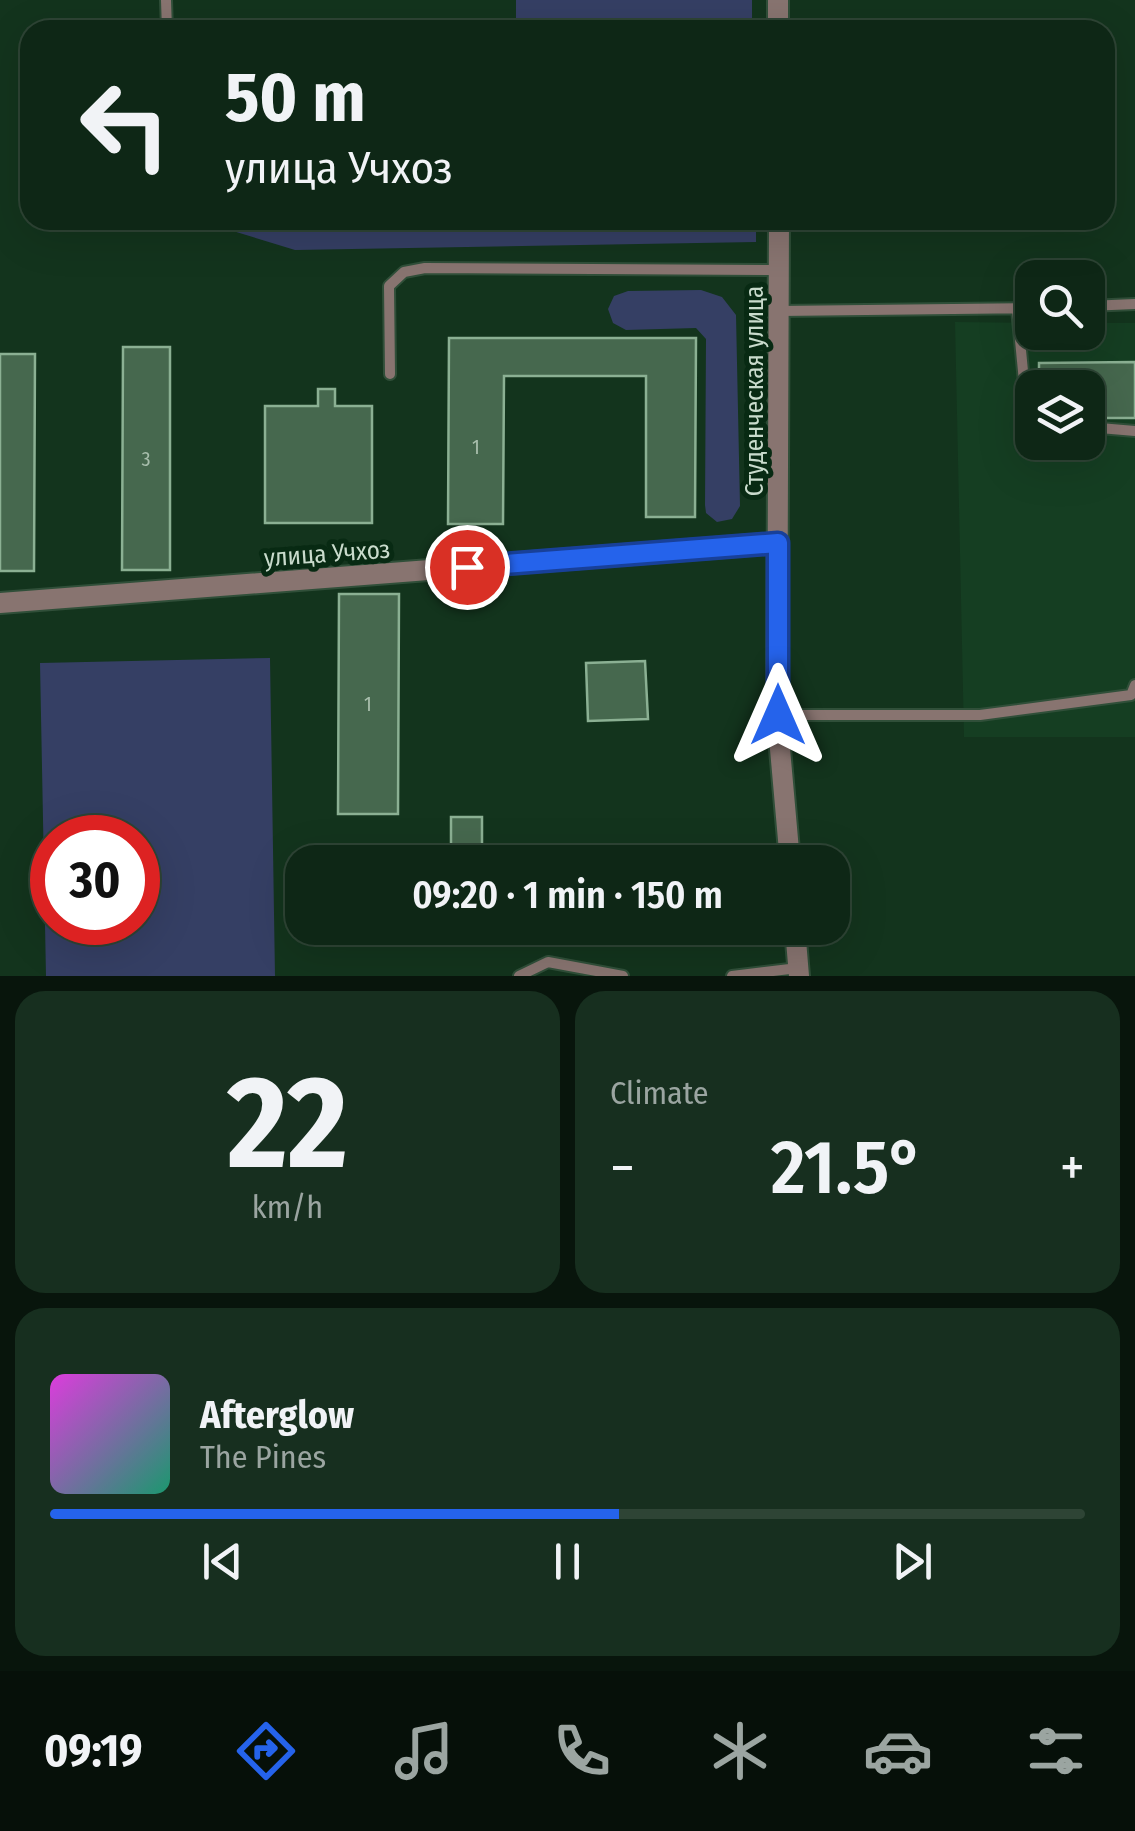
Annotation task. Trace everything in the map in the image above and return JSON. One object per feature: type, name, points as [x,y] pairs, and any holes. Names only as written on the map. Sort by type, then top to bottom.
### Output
[{"type":"street","name":"Студенческая улица","points":[[778,230],[778,715],[789,845]]},
{"type":"street","name":"улица Учхоз","points":[[0,603],[778,543]]},
{"type":"street","points":[[797,945],[799,972]]},
{"type":"lane","points":[[390,374],[389,286],[404,272],[426,268],[779,270]]},
{"type":"lane","points":[[1105,305],[1135,304]]},
{"type":"lane","points":[[779,311],[1015,308]]},
{"type":"lane","points":[[1105,429],[1135,431]]},
{"type":"lane","points":[[778,715],[980,715],[1131,695],[1135,685]]},
{"type":"lane","points":[[520,976],[548,962],[623,976]]},
{"type":"lane","points":[[732,976],[799,972]]},
{"type":"shaded area","points":[[516,0],[752,0],[752,20],[516,20]]},
{"type":"shaded area","points":[[230,230],[756,230],[756,242],[295,250]]},
{"type":"shaded area","points":[[701,290],[722,297],[736,315],[740,506],[732,519],[717,522],[706,513],[705,505],[706,339],[696,328],[626,330],[613,323],[608,309],[614,296],[628,291]]},
{"type":"shaded area","points":[[955,322],[1015,323],[1015,350],[1105,350],[1105,323],[1135,323],[1135,737],[964,737]]},
{"type":"shaded area","points":[[270,658],[275,976],[46,976],[45,945],[160,945],[160,815],[43,815],[40,663]]},
{"type":"building","points":[[449,338],[696,338],[695,517],[646,517],[646,376],[504,376],[503,524],[448,524]]},
{"type":"building","points":[[123,347],[170,347],[170,570],[122,570]]},
{"type":"building","points":[[0,354],[35,354],[34,571],[0,571]]},
{"type":"building","points":[[1135,362],[1135,418],[1105,418],[1105,370],[1039,370],[1039,363]]},
{"type":"building","points":[[318,389],[335,389],[335,406],[372,406],[372,523],[265,523],[265,406],[318,406]]},
{"type":"building","points":[[339,594],[399,594],[398,814],[338,814]]},
{"type":"building","points":[[645,661],[648,719],[588,721],[586,663]]},
{"type":"building","points":[[451,817],[482,817],[482,845],[451,845]]},
{"type":"route","points":[[467,567],[778,543],[778,715]]}]
